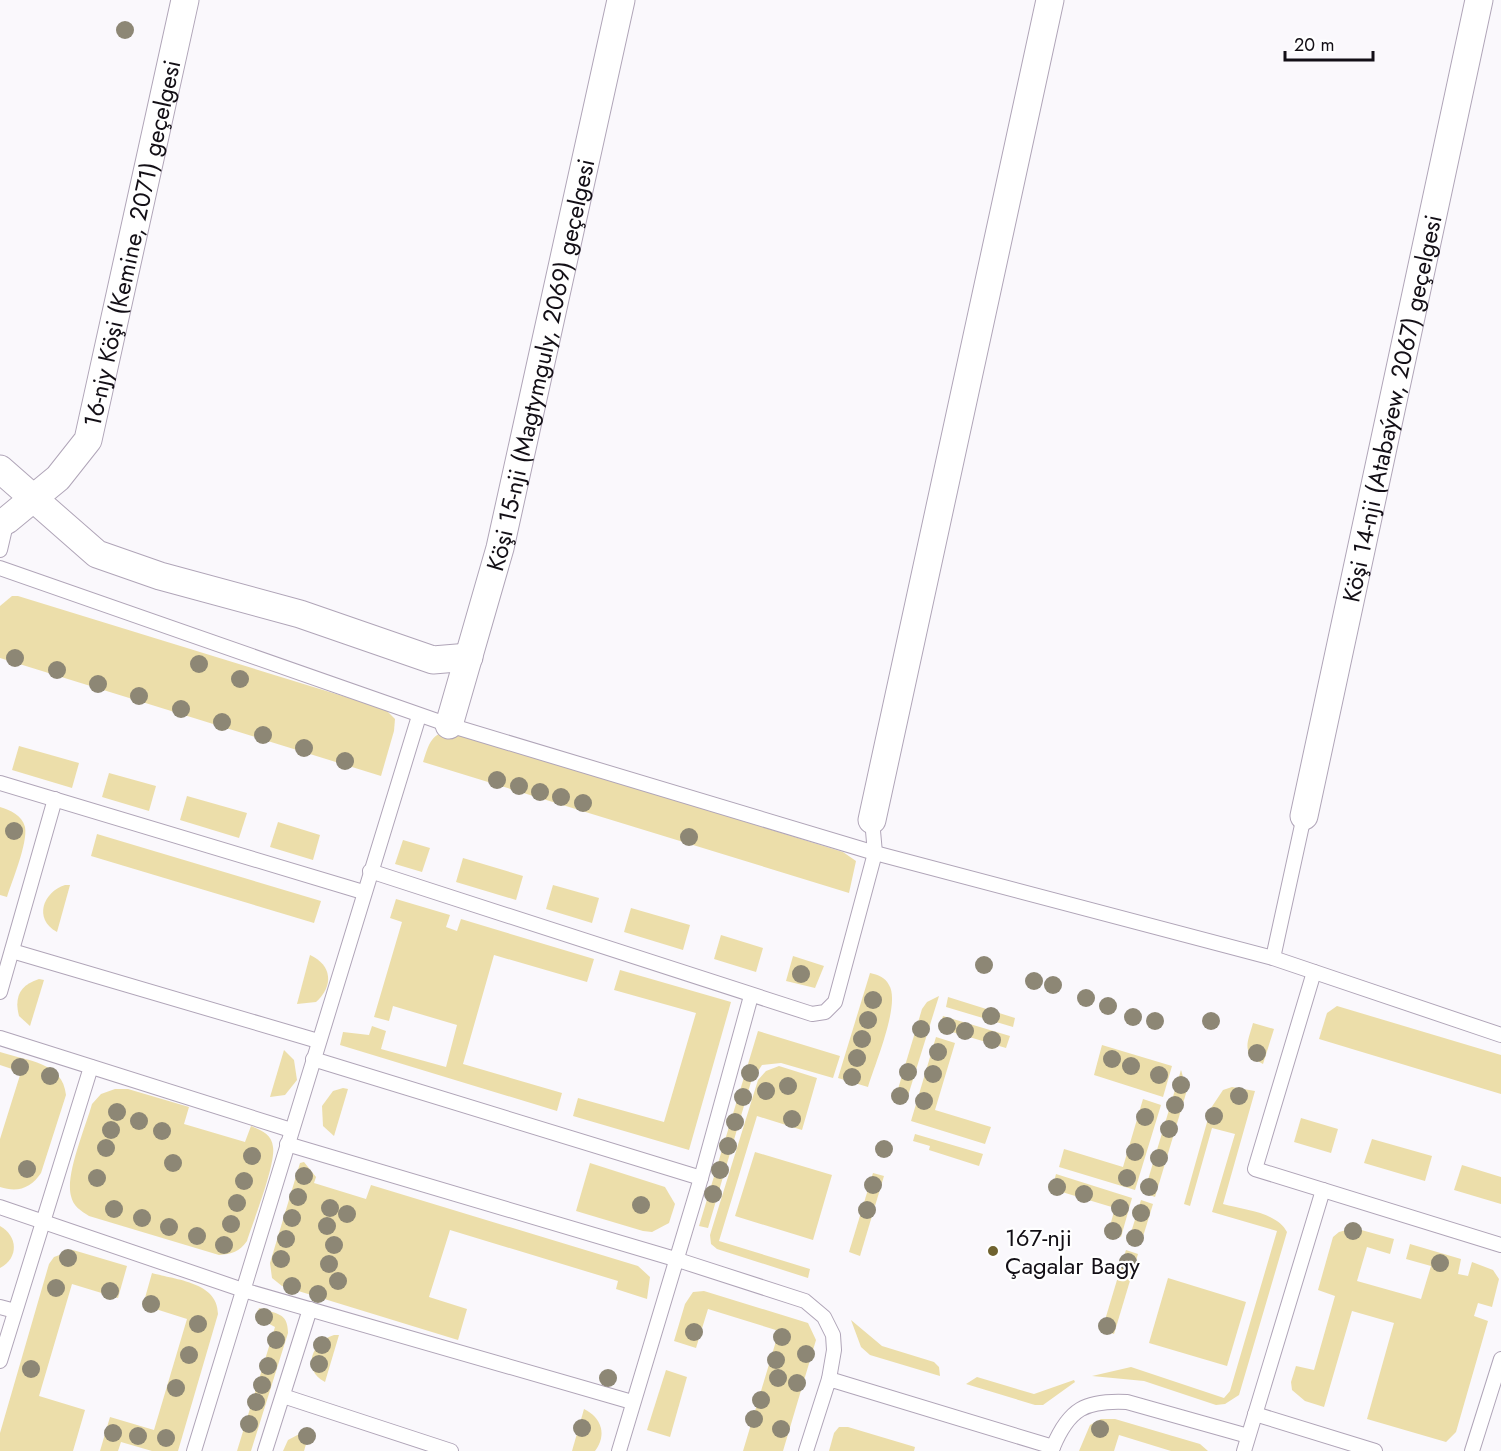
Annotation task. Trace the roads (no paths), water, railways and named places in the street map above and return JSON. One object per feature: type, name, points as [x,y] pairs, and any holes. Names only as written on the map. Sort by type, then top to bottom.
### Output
[{"type":"street","name":"16-njy Köşi (Kemine, 2071) geçelgesi","points":[[3,519],[58,478],[88,440],[185,0]]},
{"type":"street","name":"Köşi 15-nji (Magtymguly, 2069) geçelgesi","points":[[449,725],[500,548],[621,0]]},
{"type":"street","points":[[872,820],[1050,0]]},
{"type":"street","name":"Köşi 14-nji (Atabaýew, 2067) geçelgesi","points":[[1304,816],[1479,0]]},
{"type":"street","points":[[0,469],[97,554],[160,576],[300,614],[433,660],[469,657]]},
{"type":"lane","points":[[0,550],[3,519]]},
{"type":"lane","points":[[0,568],[419,716],[875,853],[1273,958],[1501,1035]]},
{"type":"lane","points":[[194,1451],[363,892],[419,716]]},
{"type":"lane","points":[[0,783],[363,892]]},
{"type":"lane","points":[[0,992],[55,799]]},
{"type":"lane","points":[[1273,958],[1304,816]]},
{"type":"lane","points":[[370,871],[812,1014],[825,1012],[835,1002],[875,853],[872,820]]},
{"type":"lane","points":[[12,951],[318,1041]]},
{"type":"lane","points":[[1314,972],[1255,1169],[1501,1245]]},
{"type":"lane","points":[[619,1451],[701,1178],[751,996]]},
{"type":"lane","points":[[0,1038],[291,1130]]},
{"type":"lane","points":[[313,1059],[701,1178]]},
{"type":"lane","points":[[0,1361],[91,1067]]},
{"type":"lane","points":[[287,1144],[675,1259],[805,1301],[824,1317],[832,1335],[834,1350],[828,1379],[806,1451]]},
{"type":"lane","points":[[1244,1451],[1323,1190]]},
{"type":"lane","points":[[0,1207],[243,1290],[632,1402]]},
{"type":"lane","points":[[0,1307],[15,1311]]},
{"type":"lane","points":[[266,1451],[310,1309]]},
{"type":"lane","points":[[1472,1451],[1501,1359]]},
{"type":"lane","points":[[828,1379],[1052,1449],[1063,1423],[1078,1410],[1107,1401],[1127,1402],[1248,1436]]},
{"type":"lane","points":[[283,1396],[451,1451]]},
{"type":"lane","points":[[1255,1414],[1375,1451]]},
{"type":"place","name":"167-nji Çagalar Bagy","points":[[993,1251]]}]
